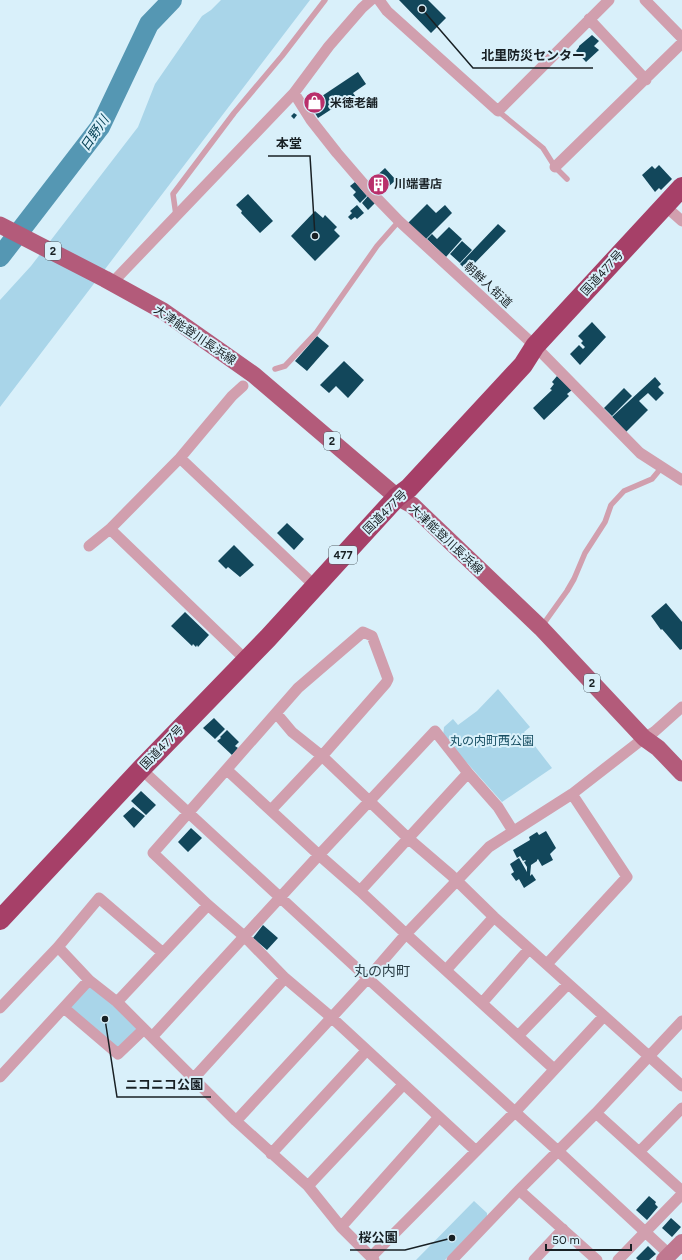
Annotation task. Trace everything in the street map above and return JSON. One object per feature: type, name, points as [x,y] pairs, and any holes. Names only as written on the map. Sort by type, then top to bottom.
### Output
[{"type":"highway","name":"国道477号","points":[[0,920],[398,497],[409,488],[523,365],[535,346],[682,187]]},
{"type":"main road","name":"大津能登川長浜線","points":[[0,225],[163,311],[254,375],[398,497],[412,505],[541,628],[644,738],[658,748],[682,773]]},
{"type":"street","points":[[108,281],[176,215],[294,93],[329,46],[362,8],[371,0]]},
{"type":"street","points":[[379,0],[387,11],[498,111],[609,0]]},
{"type":"street","points":[[645,0],[682,38]]},
{"type":"street","points":[[589,19],[646,80]]},
{"type":"street","points":[[555,167],[646,80],[682,43]]},
{"type":"street","name":"朝鮮人街道","points":[[294,93],[311,120],[337,153],[368,189],[399,221],[535,346],[640,453],[682,480]]},
{"type":"street","points":[[664,205],[682,221]]},
{"type":"street","points":[[88,546],[110,529],[180,458],[232,396],[243,386]]},
{"type":"street","points":[[180,458],[315,586]]},
{"type":"street","points":[[110,529],[246,660]]},
{"type":"street","points":[[271,810],[322,756],[388,679],[372,636],[363,632],[298,688],[153,853],[244,937],[285,978],[331,1017],[366,1051],[475,1150]]},
{"type":"street","points":[[236,1121],[368,978],[406,934],[488,847],[572,794],[644,738],[654,732],[682,707]]},
{"type":"street","points":[[276,713],[292,732],[322,756],[408,839],[682,1086]]},
{"type":"street","points":[[152,1037],[435,731],[468,773],[498,807],[513,831]]},
{"type":"street","points":[[141,769],[558,1151],[645,1232],[667,1257],[682,1242]]},
{"type":"street","points":[[227,770],[554,1069]]},
{"type":"street","points":[[360,891],[468,773]]},
{"type":"street","points":[[547,964],[627,877],[572,794]]},
{"type":"street","points":[[0,1008],[58,947],[99,898],[162,953]]},
{"type":"street","points":[[118,1002],[208,905]]},
{"type":"street","points":[[446,970],[494,917]]},
{"type":"street","points":[[58,947],[89,980],[118,1002],[236,1121],[308,1186],[341,1226],[372,1259],[475,1150],[515,1112],[604,1016]]},
{"type":"street","points":[[482,1003],[530,949]]},
{"type":"street","points":[[194,1078],[285,978]]},
{"type":"street","points":[[0,1077],[89,980]]},
{"type":"street","points":[[518,1036],[568,984]]},
{"type":"street","points":[[64,1008],[118,1054],[144,1029]]},
{"type":"street","points":[[452,1260],[518,1190],[596,1113],[682,1021]]},
{"type":"street","points":[[271,1154],[366,1051]]},
{"type":"street","points":[[308,1186],[403,1085]]},
{"type":"street","points":[[640,1151],[682,1108]]},
{"type":"street","points":[[596,1113],[640,1151],[682,1191]]},
{"type":"street","points":[[341,1226],[439,1117]]},
{"type":"street","points":[[518,1190],[597,1260]]},
{"type":"street","points":[[618,1260],[682,1194]]},
{"type":"street","points":[[534,1260],[563,1229]]},
{"type":"lane","points":[[176,215],[173,194],[234,113],[282,56],[325,0]]},
{"type":"lane","points":[[498,111],[543,148],[555,167],[567,179]]},
{"type":"lane","points":[[275,369],[285,366],[316,332],[377,246],[399,221]]},
{"type":"lane","points":[[541,628],[574,579],[585,553],[605,522],[611,505],[624,491],[652,479],[662,467]]},
{"type":"green space","points":[[221,0],[310,0],[0,407],[0,300],[31,266],[138,127],[155,84],[202,16],[211,10]]},
{"type":"green space","name":"丸の内町西公園","points":[[498,689],[530,727],[524,732],[552,768],[502,802],[443,736],[444,727],[453,719],[458,725],[477,711]]},
{"type":"green space","points":[[87,987],[94,987],[139,1029],[115,1049],[71,1008],[70,1005]]},
{"type":"green space","points":[[474,1201],[487,1213],[487,1217],[445,1260],[416,1260]]},
{"type":"building","points":[[399,0],[428,0],[446,18],[431,33]]},
{"type":"building","points":[[592,35],[599,41],[594,46],[599,50],[586,62],[576,51],[579,46]]},
{"type":"building","points":[[358,72],[366,84],[353,93],[358,100],[346,109],[339,95],[337,96],[341,103],[318,118],[307,100],[322,96]]},
{"type":"building","points":[[294,113],[297,115],[294,119],[291,116]]},
{"type":"building","points":[[659,165],[672,179],[661,190],[659,188],[655,192],[642,175],[652,166],[655,169]]},
{"type":"building","points":[[385,168],[396,180],[380,194],[370,182]]},
{"type":"building","points":[[355,182],[367,196],[360,203],[353,195],[356,192],[350,186]]},
{"type":"building","points":[[248,194],[273,221],[260,233],[241,213],[242,211],[236,205]]},
{"type":"building","points":[[368,196],[375,203],[368,210],[362,203]]},
{"type":"building","points":[[427,204],[436,213],[445,205],[452,213],[425,240],[408,223]]},
{"type":"building","points":[[357,205],[364,213],[357,219],[355,217],[351,220],[348,217],[352,213],[350,211]]},
{"type":"building","points":[[315,211],[323,218],[325,215],[337,227],[334,230],[340,236],[315,261],[291,236]]},
{"type":"building","points":[[498,224],[506,231],[467,271],[460,264]]},
{"type":"building","points":[[449,227],[462,239],[446,257],[427,239],[432,234],[437,239]]},
{"type":"building","points":[[462,241],[472,250],[460,263],[450,254]]},
{"type":"building","points":[[592,322],[606,337],[580,365],[570,354],[579,345],[583,349],[585,347],[581,343],[583,341],[578,336]]},
{"type":"building","points":[[317,336],[329,346],[307,371],[295,361]]},
{"type":"building","points":[[344,361],[364,380],[348,398],[336,386],[329,393],[320,385]]},
{"type":"building","points":[[557,376],[572,390],[567,394],[569,396],[544,420],[533,408],[552,390],[550,389],[554,384],[552,382]]},
{"type":"building","points":[[655,377],[661,384],[658,387],[664,393],[656,401],[648,393],[639,401],[648,410],[626,432],[612,417]]},
{"type":"building","points":[[624,388],[632,396],[612,416],[604,408]]},
{"type":"building","points":[[287,523],[304,539],[294,550],[277,533]]},
{"type":"building","points":[[234,545],[254,565],[240,577],[228,567],[226,569],[218,561]]},
{"type":"building","points":[[666,603],[682,622],[682,649],[680,650],[662,629],[661,630],[651,616]]},
{"type":"building","points":[[185,612],[209,635],[198,647],[197,645],[196,647],[193,644],[192,646],[171,626]]},
{"type":"building","points":[[214,718],[225,729],[215,739],[203,728]]},
{"type":"building","points":[[227,730],[239,742],[235,746],[238,748],[232,755],[217,741]]},
{"type":"building","points":[[141,791],[156,805],[146,815],[131,801]]},
{"type":"building","points":[[133,807],[145,816],[134,828],[123,816]]},
{"type":"building","points":[[191,828],[202,838],[188,852],[178,842]]},
{"type":"building","points":[[546,831],[556,848],[550,854],[553,860],[542,866],[538,859],[531,865],[530,876],[532,874],[536,880],[524,888],[519,879],[516,881],[511,874],[514,872],[510,864],[519,858],[527,872],[527,867],[524,862],[526,861],[523,861],[520,856],[517,858],[513,850],[530,840],[529,837],[537,832],[539,835]]},
{"type":"building","points":[[263,925],[278,938],[267,950],[253,938]]},
{"type":"building","points":[[649,1196],[656,1202],[655,1204],[658,1207],[647,1220],[636,1210]]},
{"type":"building","points":[[671,1218],[681,1227],[672,1237],[662,1228]]},
{"type":"building","points":[[648,1246],[656,1254],[649,1260],[638,1260],[636,1258]]},
{"type":"waterway","name":"日野川","points":[[0,257],[100,127],[149,24],[172,0]]},
{"type":"place","name":"北里防災センター","points":[[422,9]]},
{"type":"place","name":"米徳老舗","points":[[314,103]]},
{"type":"place","name":"川端書店","points":[[379,184]]},
{"type":"place","name":"本堂","points":[[315,236]]},
{"type":"place","name":"ニコニコ公園","points":[[105,1019]]},
{"type":"place","name":"桜公園","points":[[452,1238]]},
{"type":"district","name":"丸の内町","points":[[382,971]]}]
